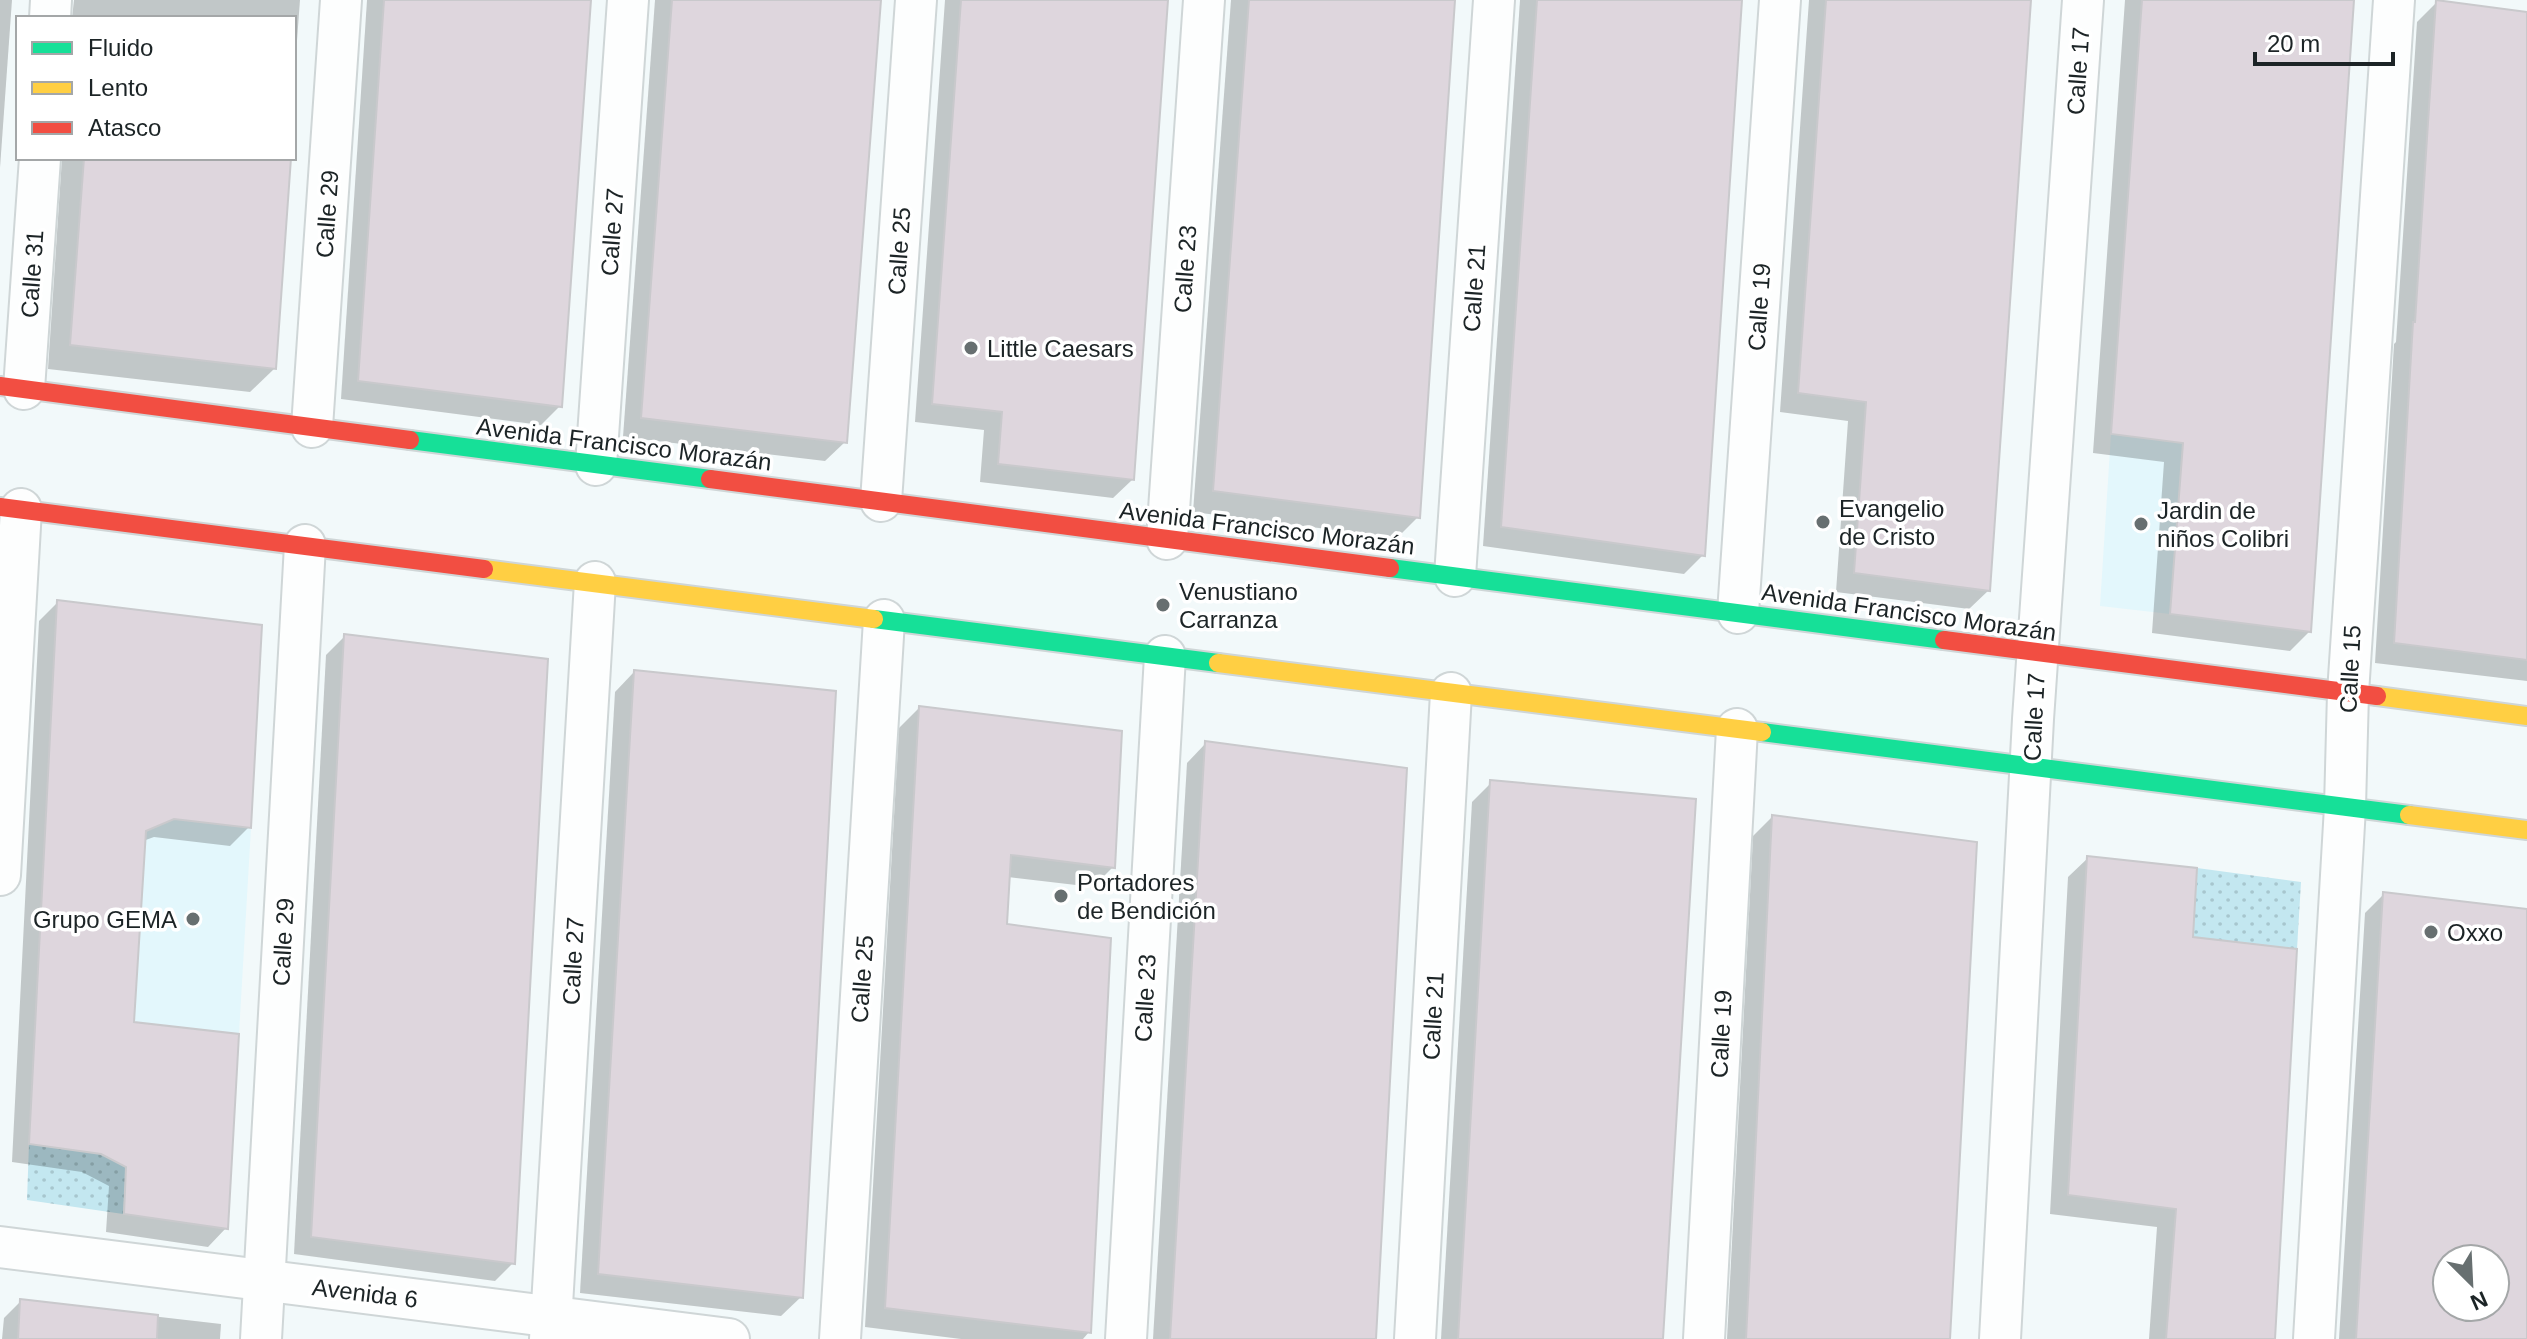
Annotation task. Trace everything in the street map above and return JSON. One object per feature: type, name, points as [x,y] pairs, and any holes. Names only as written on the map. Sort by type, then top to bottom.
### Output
[{"type":"main road","name":"Avenida Francisco Morazán","points":[[12,388],[2527,716]]},
{"type":"main road","points":[[11,508],[2527,830]]},
{"type":"street","name":"Calle 29","points":[[312,427],[341,0]]},
{"type":"street","name":"Calle 27","points":[[596,465],[628,0]]},
{"type":"street","name":"Calle 25","points":[[881,501],[916,0]]},
{"type":"street","name":"Calle 23","points":[[1167,539],[1204,0]]},
{"type":"street","name":"Calle 21","points":[[1455,576],[1494,0]]},
{"type":"street","name":"Calle 19","points":[[1738,613],[1780,0]]},
{"type":"street","name":"Calle 17","points":[[2000,1339],[2038,653],[2083,0]]},
{"type":"street","name":"Calle 15","points":[[2314,1339],[2345,807],[2348,693],[2394,0]]},
{"type":"street","name":"Calle 31","points":[[12,388],[40,160]]},
{"type":"street","points":[[0,875],[11,508]]},
{"type":"street","name":"Calle 29","points":[[261,1339],[305,545]]},
{"type":"street","name":"Calle 27","points":[[551,1328],[595,582]]},
{"type":"street","name":"Calle 25","points":[[840,1339],[884,620]]},
{"type":"street","name":"Calle 23","points":[[1126,1339],[1165,656]]},
{"type":"street","name":"Calle 21","points":[[1415,1339],[1451,693]]},
{"type":"street","name":"Calle 19","points":[[1704,1339],[1737,729]]},
{"type":"street","name":"Avenida 6","points":[[0,1247],[264,1280],[551,1328],[729,1339]]},
{"type":"shaded area","name":"Jardin de niños Colibri","points":[[2111,434],[2183,443],[2170,614],[2100,606]]},
{"type":"shaded area","name":"Grupo GEMA","points":[[147,816],[251,828],[239,1034],[134,1022]]},
{"type":"shaded area","points":[[2197,868],[2301,882],[2297,949],[2193,937]]},
{"type":"shaded area","points":[[29,1144],[127,1157],[123,1214],[27,1200]]},
{"type":"building","points":[[384,0],[591,0],[562,407],[358,381]]},
{"type":"building","points":[[672,0],[881,0],[847,443],[641,418]]},
{"type":"building","points":[[961,0],[1168,0],[1134,480],[998,464],[1002,412],[932,404]]},
{"type":"building","points":[[1249,0],[1455,0],[1420,518],[1213,491]]},
{"type":"building","points":[[1537,0],[1742,0],[1705,556],[1501,527]]},
{"type":"building","points":[[1826,0],[2031,0],[1990,591],[1854,573],[1866,402],[1798,393]]},
{"type":"building","points":[[2142,0],[2354,0],[2311,632],[2170,614],[2183,443],[2111,434]]},
{"type":"building","points":[[2436,0],[2527,12],[2527,660],[2394,643]]},
{"type":"building","points":[[84,160],[291,160],[276,369],[70,345]]},
{"type":"building","points":[[57,600],[262,625],[251,828],[174,819],[146,831],[134,1022],[239,1034],[228,1229],[124,1214],[126,1167],[101,1154],[29,1144]]},
{"type":"building","points":[[344,634],[548,659],[515,1264],[311,1237]]},
{"type":"building","points":[[634,670],[836,691],[803,1298],[598,1274]]},
{"type":"building","points":[[919,706],[1122,731],[1115,868],[1011,855],[1007,924],[1111,938],[1091,1333],[885,1308]]},
{"type":"building","points":[[1205,741],[1407,768],[1376,1339],[1170,1339]]},
{"type":"building","points":[[1490,780],[1696,799],[1663,1339],[1458,1339]]},
{"type":"building","points":[[1772,815],[1977,842],[1950,1339],[1746,1339]]},
{"type":"building","points":[[2087,856],[2197,868],[2193,937],[2297,949],[2275,1339],[2166,1339],[2176,1209],[2068,1195]]},
{"type":"building","points":[[2383,892],[2527,909],[2527,1339],[2356,1339]]},
{"type":"building","points":[[20,1299],[158,1315],[157,1339],[18,1339]]},
{"type":"traffic: fast","points":[[410,440],[710,479]]},
{"type":"traffic: fast","points":[[1390,568],[1944,640]]},
{"type":"traffic: fast","points":[[874,619],[1218,663]]},
{"type":"traffic: fast","points":[[1762,732],[2409,815]]},
{"type":"traffic: slow","points":[[484,569],[874,619]]},
{"type":"traffic: slow","points":[[1218,663],[1762,732]]},
{"type":"traffic: slow","points":[[2377,696],[2527,716]]},
{"type":"traffic: slow","points":[[2409,815],[2527,830]]},
{"type":"traffic: jam","points":[[0,386],[410,440]]},
{"type":"traffic: jam","points":[[710,479],[1390,568]]},
{"type":"traffic: jam","points":[[0,507],[484,569]]},
{"type":"traffic: jam","points":[[1944,640],[2377,696]]},
{"type":"place","name":"Little Caesars","points":[[971,348]]},
{"type":"place","name":"Evangelio de Cristo","points":[[1823,522]]},
{"type":"place","name":"Jardin de niños Colibri","points":[[2141,524]]},
{"type":"place","name":"Venustiano Carranza","points":[[1163,605]]},
{"type":"place","name":"Portadores de Bendición","points":[[1061,896]]},
{"type":"place","name":"Grupo GEMA","points":[[193,919]]},
{"type":"place","name":"Oxxo","points":[[2431,932]]}]
